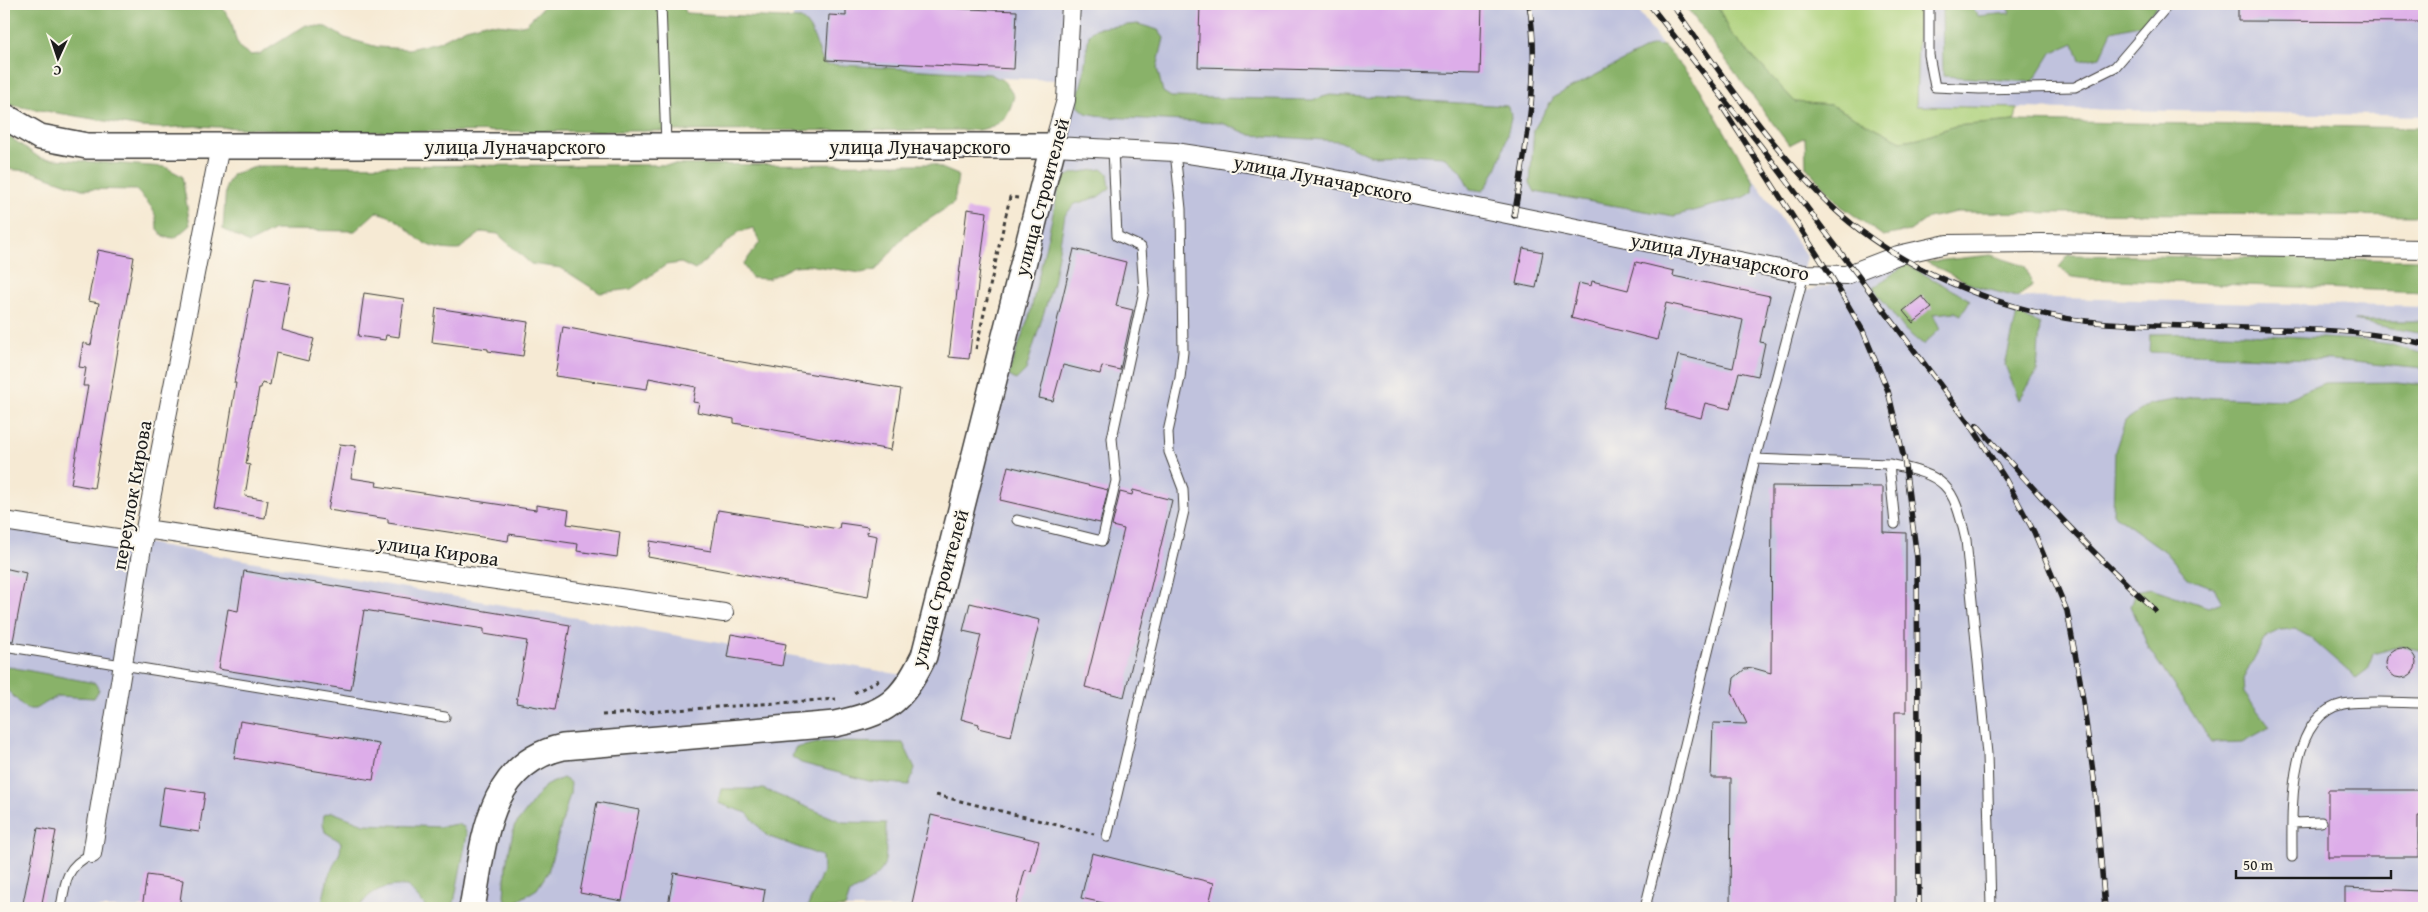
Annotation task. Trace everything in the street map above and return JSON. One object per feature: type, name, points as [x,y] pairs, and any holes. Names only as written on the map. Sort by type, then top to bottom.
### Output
[{"type":"main road","name":"улица Луначарского","points":[[4,116],[40,137],[87,146],[1053,146]]},
{"type":"main road","name":"улица Строителей","points":[[472,908],[492,812],[502,789],[516,771],[547,750],[563,747],[835,724],[879,711],[903,694],[924,656],[1053,146]]},
{"type":"street","name":"улица Строителей","points":[[1053,146],[1066,100],[1070,4]]},
{"type":"street","name":"переулок Кирова","points":[[92,854],[144,535],[220,146]]},
{"type":"street","name":"улица Луначарского","points":[[1053,146],[1175,152],[1280,168],[1804,274],[1846,275],[1898,255],[1947,244],[2040,243],[2424,249]]},
{"type":"street","name":"улица Кирова","points":[[4,521],[144,535],[724,613]]},
{"type":"lane","points":[[661,4],[667,146]]},
{"type":"lane","points":[[1929,4],[1929,56],[1936,87],[1980,89],[2075,87],[2115,67],[2169,4]]},
{"type":"lane","points":[[1017,520],[1102,541],[1116,481],[1112,438],[1144,291],[1141,247],[1117,236],[1113,150]]},
{"type":"lane","points":[[1107,837],[1184,511],[1183,489],[1168,452],[1168,432],[1180,378],[1183,352],[1181,209],[1175,152]]},
{"type":"lane","points":[[1645,908],[1755,459],[1804,274]]},
{"type":"lane","points":[[1755,459],[1889,464],[1918,470],[1939,479],[1952,495],[1960,514],[1966,540],[1987,754],[1991,908]]},
{"type":"lane","points":[[1889,464],[1895,524]]},
{"type":"lane","points":[[4,646],[445,717]]},
{"type":"lane","points":[[2292,857],[2292,823],[2297,765],[2305,740],[2319,718],[2329,709],[2345,704],[2424,703]]},
{"type":"lane","points":[[2292,823],[2321,822]]},
{"type":"lane","points":[[61,908],[64,886],[71,868],[80,860],[92,854]]},
{"type":"path","points":[[974,359],[1010,197],[1040,198]]},
{"type":"path","points":[[852,694],[886,676]]},
{"type":"path","points":[[602,715],[839,698]]},
{"type":"path","points":[[936,795],[1107,837]]},
{"type":"shaded area","points":[[793,4],[1634,4],[1807,257],[1798,293],[1903,264],[2017,297],[2424,307],[2424,908],[4,908],[4,518],[920,678],[1056,149],[1059,80],[793,71]]},
{"type":"shaded area","points":[[1919,4],[2424,4],[2424,116],[1916,106]]},
{"type":"green space","points":[[4,4],[220,4],[231,20],[240,48],[250,55],[260,54],[306,25],[326,27],[345,38],[378,47],[409,49],[438,42],[466,28],[486,23],[516,26],[526,24],[546,4],[683,4],[686,13],[801,19],[810,28],[825,64],[990,74],[1004,81],[1014,96],[1007,115],[1003,119],[994,125],[980,130],[328,132],[195,126],[141,127],[10,105],[4,100]]},
{"type":"green space","points":[[1684,4],[1717,4],[1729,31],[1795,102],[1831,105],[1901,141],[1919,138],[1955,126],[2015,121],[2424,128],[2424,216],[1957,212],[1928,218],[1910,231],[1883,236],[1841,206],[1806,167],[1805,137],[1789,145]]},
{"type":"green space","points":[[1713,4],[1919,4],[1916,106],[2017,108],[2015,121],[1955,126],[1919,138],[1901,141],[1831,105],[1795,102],[1729,31]]},
{"type":"green space","points":[[1942,4],[1969,4],[1978,16],[2010,13],[2007,4],[2157,4],[2157,6],[2142,24],[2112,31],[2100,57],[2080,61],[2074,43],[2051,53],[2033,82],[1943,76]]},
{"type":"green space","points":[[1138,24],[1158,30],[1164,38],[1157,68],[1163,92],[1171,97],[1312,100],[1330,95],[1507,106],[1512,114],[1505,144],[1494,174],[1483,191],[1470,189],[1460,170],[1443,156],[1412,154],[1369,155],[1339,141],[1251,135],[1222,123],[1107,117],[1086,113],[1078,106],[1078,96],[1083,77],[1089,34],[1097,28]]},
{"type":"green space","points":[[1653,45],[1664,46],[1699,87],[1754,182],[1753,192],[1745,197],[1674,216],[1535,192],[1530,183],[1534,129],[1554,97]]},
{"type":"green space","points":[[4,133],[40,158],[165,167],[182,176],[190,225],[175,238],[164,237],[157,229],[154,212],[136,190],[82,189],[30,171],[4,169]]},
{"type":"green space","points":[[932,164],[958,175],[954,203],[905,235],[876,270],[861,273],[809,265],[794,266],[768,279],[752,278],[743,265],[760,242],[753,228],[739,232],[695,270],[681,263],[666,265],[631,289],[600,293],[561,268],[531,264],[498,234],[482,232],[458,250],[442,249],[426,244],[392,218],[376,212],[355,231],[275,230],[249,243],[223,229],[226,186],[233,174],[259,166]]},
{"type":"green space","points":[[1102,169],[1108,173],[1110,188],[1098,197],[1075,204],[1065,215],[1053,283],[1026,370],[1016,380],[1009,376],[1010,369],[1030,314],[1061,179],[1074,173]]},
{"type":"green space","points":[[1991,255],[2025,266],[2033,286],[2017,297],[1975,286],[1926,262]]},
{"type":"green space","points":[[2069,255],[2424,260],[2424,292],[2089,279],[2072,277],[2059,267]]},
{"type":"green space","points":[[1906,264],[1970,300],[1961,315],[1955,312],[1933,314],[1940,329],[1923,345],[1905,330],[1873,288]]},
{"type":"green space","points":[[2017,314],[2040,324],[2037,372],[2019,400],[2005,365]]},
{"type":"green space","points":[[2354,321],[2424,321],[2424,334]]},
{"type":"green space","points":[[2225,333],[2361,340],[2388,344],[2424,354],[2424,369],[2333,360],[2149,352],[2150,334]]},
{"type":"green space","points":[[2397,382],[2424,385],[2424,651],[2400,646],[2374,654],[2368,669],[2356,678],[2309,637],[2295,629],[2279,630],[2265,638],[2243,679],[2244,693],[2270,727],[2243,742],[2212,743],[2149,649],[2131,606],[2136,591],[2151,588],[2208,607],[2222,602],[2214,588],[2188,578],[2166,552],[2113,514],[2115,451],[2125,421],[2150,404],[2193,397],[2283,400],[2324,383]]},
{"type":"green space","points":[[4,666],[95,683],[99,690],[94,698],[58,696],[35,709],[26,709],[4,687]]},
{"type":"green space","points":[[822,742],[903,743],[915,768],[909,785],[869,781],[801,763],[792,757],[795,748]]},
{"type":"green space","points":[[563,778],[571,783],[570,794],[548,872],[537,889],[509,906],[504,897],[506,866],[514,827],[545,786]]},
{"type":"green space","points":[[721,789],[763,789],[843,822],[886,823],[886,850],[883,866],[880,872],[873,878],[850,893],[845,908],[807,908],[823,871],[822,856],[767,836],[747,813],[718,803]]},
{"type":"green space","points":[[332,812],[364,824],[440,827],[457,824],[464,827],[467,835],[453,908],[424,908],[425,905],[407,886],[392,886],[374,892],[359,908],[321,908],[328,877],[340,852],[341,842],[325,832],[323,823],[324,815]]},
{"type":"building","points":[[846,4],[1017,11],[1014,69],[826,60],[829,15],[846,16]]},
{"type":"building","points":[[1200,4],[1482,4],[1480,74],[1198,67]]},
{"type":"building","points":[[2238,4],[2424,4],[2424,22],[2238,21]]},
{"type":"building","points":[[967,209],[987,212],[969,359],[949,357]]},
{"type":"building","points":[[1523,248],[1543,252],[1536,288],[1516,284]]},
{"type":"building","points":[[1074,249],[1126,262],[1116,306],[1133,310],[1120,370],[1102,366],[1100,374],[1063,365],[1053,401],[1039,398]]},
{"type":"building","points":[[98,250],[134,257],[94,488],[71,484],[88,386],[83,386],[86,368],[79,367],[83,343],[91,345],[99,303],[88,301]]},
{"type":"building","points":[[1636,262],[1674,271],[1673,276],[1770,296],[1760,342],[1765,343],[1758,376],[1739,372],[1730,409],[1705,403],[1701,418],[1665,409],[1678,355],[1733,368],[1743,320],[1666,303],[1657,340],[1571,318],[1579,283],[1591,286],[1592,281],[1628,290]]},
{"type":"building","points":[[255,278],[290,284],[282,330],[314,339],[308,361],[276,353],[270,385],[262,383],[261,388],[259,388],[246,464],[250,465],[245,496],[268,500],[265,518],[215,509],[236,383],[234,383]]},
{"type":"building","points":[[364,293],[404,299],[399,337],[386,335],[385,340],[358,336]]},
{"type":"building","points":[[1922,296],[1932,308],[1913,323],[1903,311]]},
{"type":"building","points":[[436,308],[528,322],[523,356],[488,351],[488,349],[432,342]]},
{"type":"building","points":[[563,327],[724,357],[724,359],[901,389],[891,450],[734,423],[734,419],[697,412],[699,403],[693,402],[696,387],[649,378],[647,389],[555,376]]},
{"type":"building","points":[[340,444],[356,446],[351,478],[377,482],[376,486],[536,510],[536,505],[569,510],[567,524],[620,532],[617,557],[577,551],[578,544],[509,534],[508,541],[388,523],[388,519],[328,510]]},
{"type":"building","points":[[1008,466],[1108,490],[1100,523],[1000,500]]},
{"type":"building","points":[[1772,486],[1883,487],[1883,532],[1906,533],[1906,712],[1895,712],[1895,908],[1730,908],[1731,778],[1711,778],[1713,723],[1747,724],[1732,692],[1734,678],[1745,669],[1753,668],[1771,673]]},
{"type":"building","points":[[1133,490],[1172,500],[1124,697],[1085,687],[1124,529],[1112,526],[1120,492],[1132,495]]},
{"type":"building","points":[[718,510],[839,529],[840,523],[868,527],[867,534],[877,536],[868,597],[648,557],[650,541],[711,551]]},
{"type":"building","points":[[4,568],[26,573],[13,641],[4,640]]},
{"type":"building","points":[[244,571],[570,625],[554,710],[516,703],[527,641],[484,634],[484,629],[364,610],[351,690],[218,669],[228,609],[238,611]]},
{"type":"building","points":[[970,603],[1040,620],[1011,736],[978,728],[979,724],[961,719],[981,635],[963,631]]},
{"type":"building","points":[[731,634],[786,644],[782,666],[727,657]]},
{"type":"building","points":[[2401,648],[2407,649],[2415,657],[2415,669],[2407,677],[2401,678],[2395,677],[2387,669],[2386,663],[2387,657],[2395,649]]},
{"type":"building","points":[[240,721],[379,744],[373,780],[234,758]]},
{"type":"building","points":[[164,787],[205,793],[199,832],[158,826]]},
{"type":"building","points":[[2328,790],[2424,790],[2424,816],[2418,816],[2418,857],[2328,857]]},
{"type":"building","points":[[597,802],[639,810],[622,901],[580,893]]},
{"type":"building","points":[[931,815],[1039,841],[1031,871],[1025,870],[1015,908],[911,908]]},
{"type":"building","points":[[38,828],[56,831],[41,908],[22,908]]},
{"type":"building","points":[[1092,853],[1214,883],[1208,908],[1125,908],[1081,898]]},
{"type":"building","points":[[674,873],[765,890],[762,908],[686,908],[668,905]]},
{"type":"building","points":[[147,875],[183,880],[179,908],[142,908]]},
{"type":"building","points":[[2345,888],[2422,891],[2421,908],[2345,908]]},
{"type":"railway","points":[[1514,216],[1527,137],[1533,83],[1532,30],[1529,4]]},
{"type":"railway","points":[[1649,4],[1760,145],[1974,430],[2006,480],[2034,532],[2067,611],[2080,680],[2094,779],[2105,908]]},
{"type":"railway","points":[[1672,4],[1761,127],[1821,196],[1849,222],[1881,245],[1916,266],[1953,284],[2031,311],[2069,319],[2128,324],[2334,331],[2370,334],[2424,344]]},
{"type":"railway","points":[[1723,108],[1831,276],[1863,331],[1888,391],[1904,458],[1917,558],[1919,908]]},
{"type":"railway","points":[[1977,425],[2063,520],[2155,610]]}]
